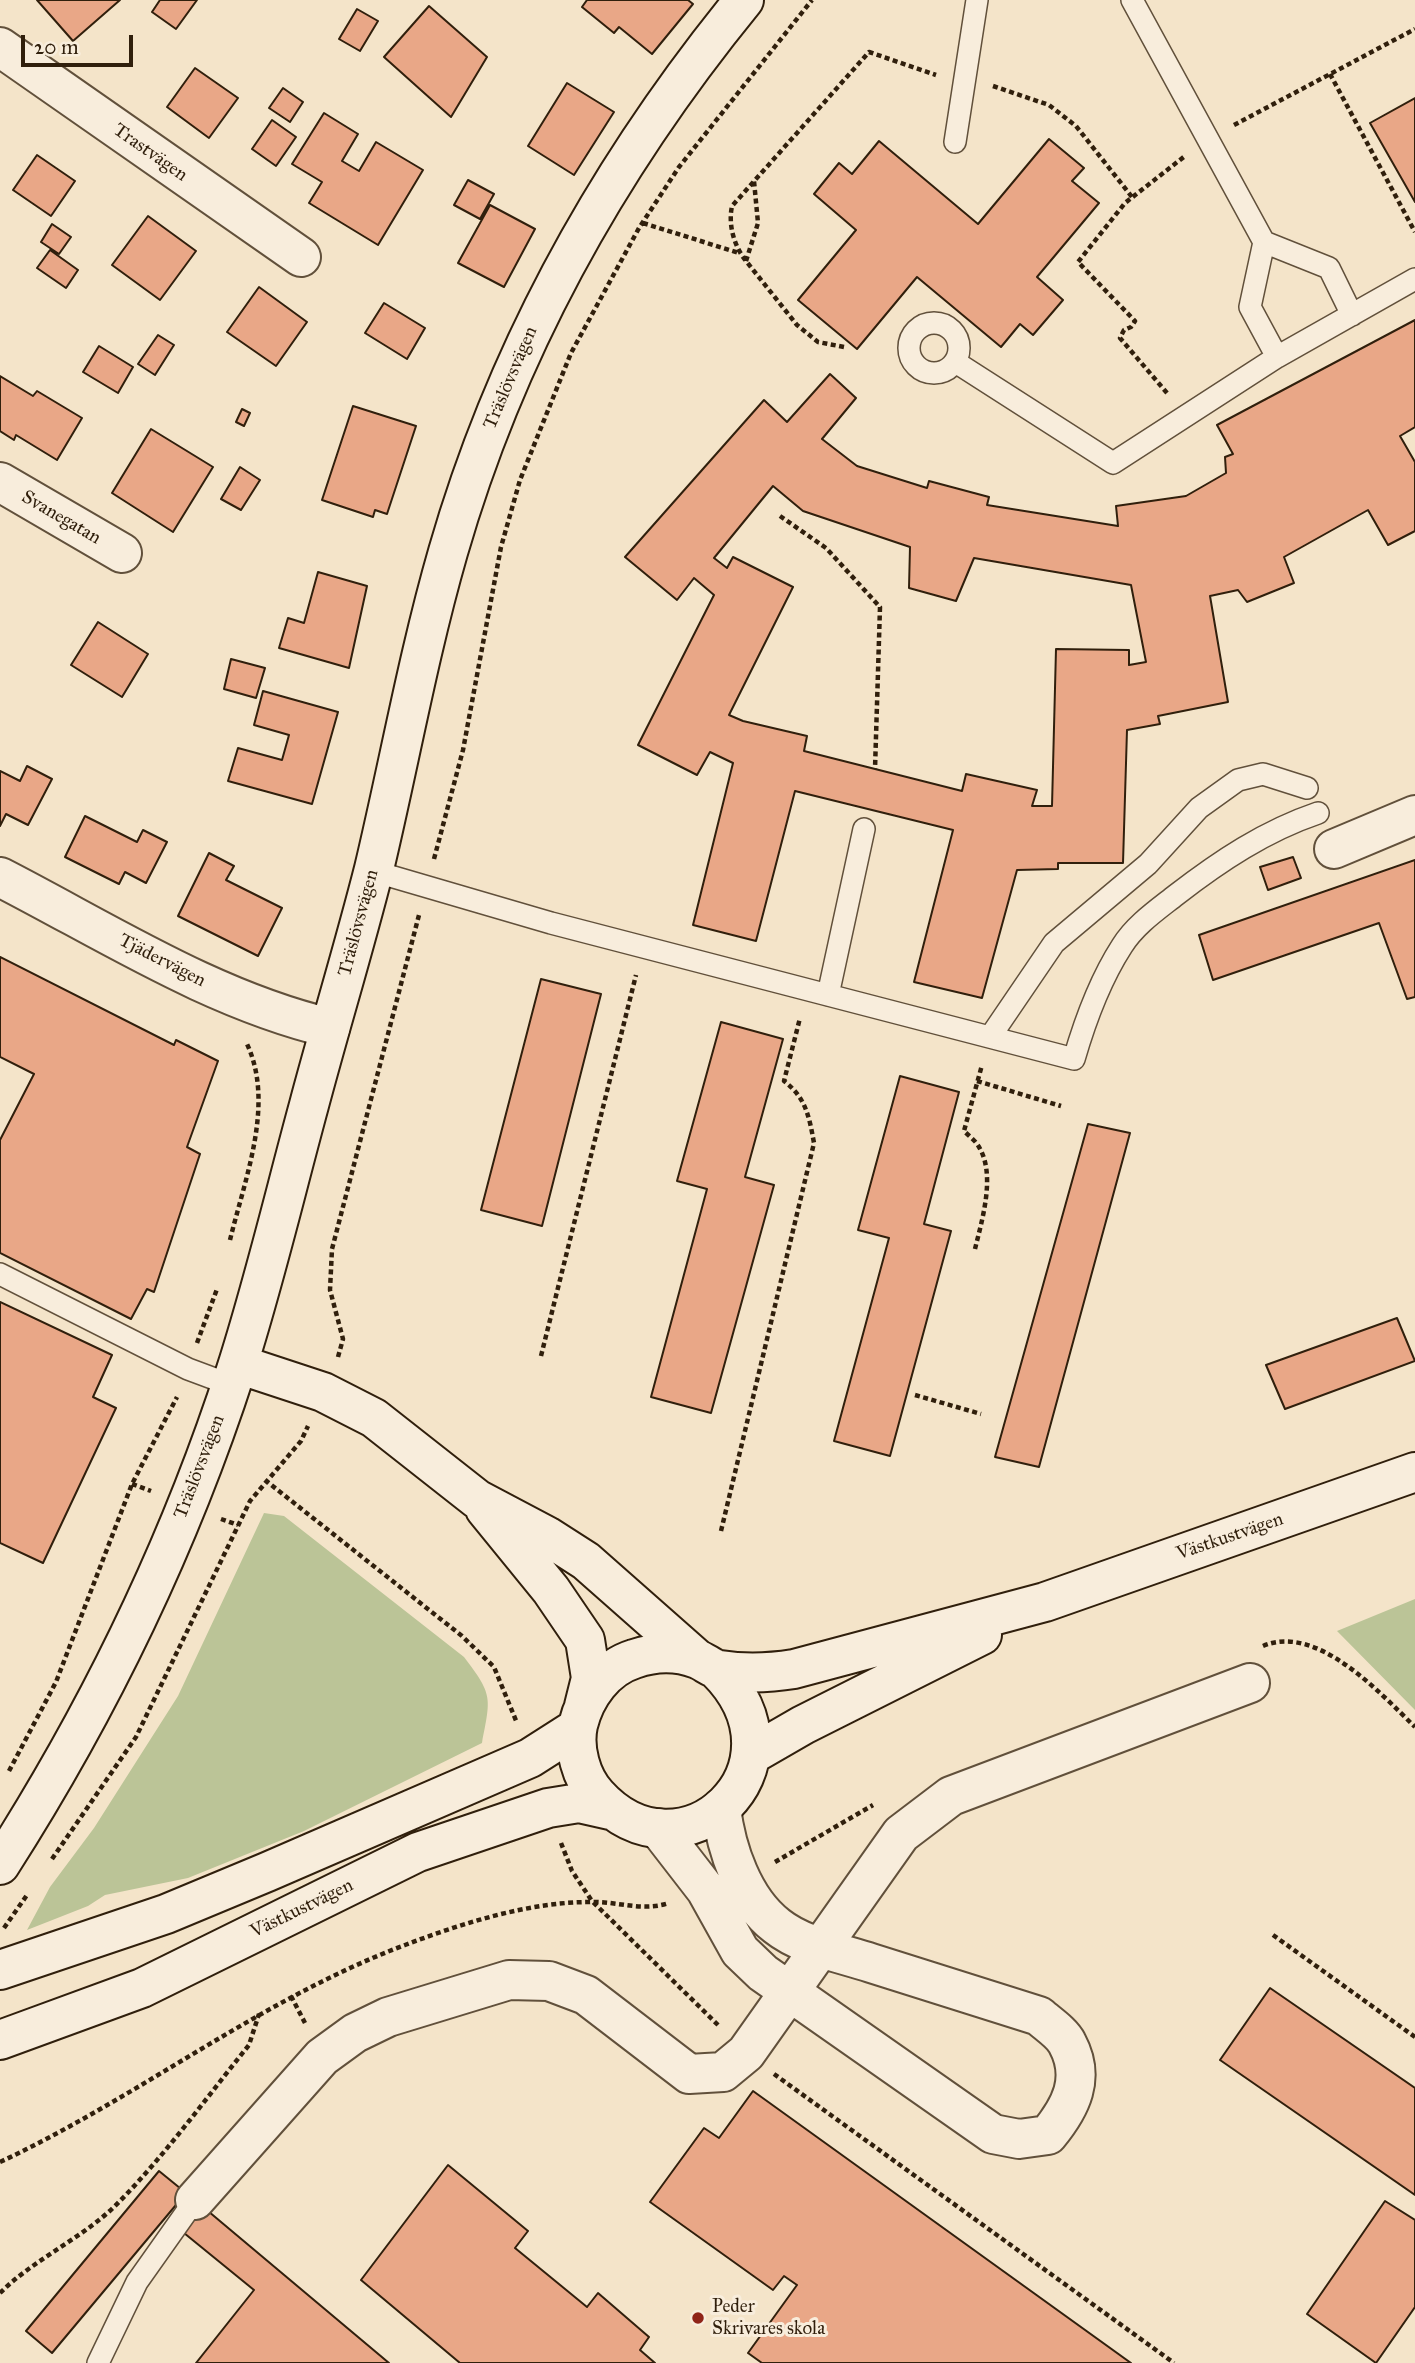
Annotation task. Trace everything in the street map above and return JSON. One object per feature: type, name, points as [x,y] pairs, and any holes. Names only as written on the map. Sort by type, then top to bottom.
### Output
[{"type":"street","name":"Träslövsvägen","points":[[0,1865],[80,1732],[132,1625],[186,1505],[235,1375],[373,871],[448,552],[480,451],[538,314],[614,177],[744,0]]},
{"type":"street","name":"Trastvägen","points":[[0,47],[301,257]]},
{"type":"street","name":"Svanegatan","points":[[0,482],[122,553]]},
{"type":"street","points":[[1334,849],[1415,815]]},
{"type":"street","name":"Tjädervägen","points":[[0,877],[217,990],[257,1008],[330,1028]]},
{"type":"street","points":[[235,1375],[323,1392],[374,1418],[477,1499],[586,1561],[734,1687],[746,1708],[752,1731],[751,1755],[741,1785],[721,1808],[702,1820],[681,1827],[658,1828],[633,1823],[611,1810],[590,1787],[578,1759],[581,1717],[591,1678],[585,1640],[551,1590],[518,1553],[477,1499]]},
{"type":"street","name":"Västkustvägen","points":[[707,1665],[762,1674],[794,1669],[1045,1602],[1415,1472]]},
{"type":"street","name":"Västkustvägen","points":[[751,1755],[803,1725],[1045,1602]]},
{"type":"street","points":[[0,1970],[166,1914],[530,1758],[581,1717],[595,1687],[611,1671],[631,1660],[652,1654],[675,1654],[707,1665]]},
{"type":"street","points":[[195,2200],[322,2057],[355,2033],[388,2017],[509,1980],[548,1981],[586,1995],[689,2074],[723,2072],[746,2053],[792,1992],[901,1834],[951,1796],[1250,1683]]},
{"type":"street","name":"Västkustvägen","points":[[0,2040],[142,1988],[418,1852],[548,1808],[579,1803],[611,1810]]},
{"type":"street","points":[[658,1828],[706,1891],[740,1951],[764,1973],[993,2134],[1018,2139],[1048,2135],[1066,2114],[1077,2087],[1074,2061],[1067,2041],[1039,2016],[821,1947],[777,1927],[753,1900],[725,1837],[721,1808]]},
{"type":"lane","points":[[955,142],[977,0]]},
{"type":"lane","points":[[1132,0],[1264,242],[1329,268],[1352,315]]},
{"type":"lane","points":[[1264,242],[1250,307],[1277,357]]},
{"type":"lane","points":[[957,363],[1113,463],[1277,357],[1415,279]]},
{"type":"lane","points":[[990,1037],[1054,943],[1148,864],[1199,808],[1238,780],[1263,774],[1307,788]]},
{"type":"lane","points":[[373,871],[551,923],[1074,1059],[1084,1027],[1112,964],[1123,944],[1148,917],[1223,859],[1287,824],[1318,813]]},
{"type":"lane","points":[[818,992],[864,829]]},
{"type":"lane","points":[[0,1274],[188,1369],[235,1375]]},
{"type":"lane","points":[[98,2363],[138,2282],[195,2200]]},
{"type":"path","points":[[46,1869],[136,1737],[250,1501],[301,1441],[343,1347],[342,1327],[330,1290],[332,1249],[463,750],[485,622],[520,480],[572,353],[643,223],[679,167],[812,0]]},
{"type":"path","points":[[1185,416],[1120,338],[1124,330],[1131,327],[1135,321],[1078,262],[1132,197],[1208,139],[1415,29]]},
{"type":"path","points":[[844,347],[818,342],[797,325],[740,253],[730,217],[732,206],[869,52],[936,75],[1016,92],[1049,104],[1076,126],[1132,197]]},
{"type":"path","points":[[1330,74],[1415,232]]},
{"type":"path","points":[[746,261],[758,223],[754,180]]},
{"type":"path","points":[[643,223],[740,253]]},
{"type":"path","points":[[780,516],[826,548],[880,607],[875,769]]},
{"type":"path","points":[[541,1356],[643,947]]},
{"type":"path","points":[[722,1531],[814,1143],[808,1111],[799,1093],[784,1081],[818,992]]},
{"type":"path","points":[[975,1249],[985,1208],[985,1172],[980,1148],[964,1131],[990,1037]]},
{"type":"path","points":[[228,1249],[253,1143],[260,1090],[257,1064],[245,1038]]},
{"type":"path","points":[[977,1081],[1061,1106]]},
{"type":"path","points":[[6,1776],[56,1682],[132,1484],[176,1399],[218,1287]]},
{"type":"path","points":[[915,1395],[981,1414]]},
{"type":"path","points":[[0,1934],[31,1890]]},
{"type":"path","points":[[1273,1935],[1415,2037]]},
{"type":"path","points":[[0,2293],[15,2278],[67,2244],[118,2203],[249,2045],[260,2014]]},
{"type":"green space","points":[[264,1513],[284,1516],[464,1657],[480,1680],[487,1697],[482,1743],[304,1831],[188,1878],[105,1895],[88,1906],[27,1930],[50,1887],[94,1828],[178,1696]]},
{"type":"green space","points":[[1415,1599],[1415,1710],[1337,1631]]},
{"type":"building","points":[[37,0],[120,0],[73,41]]},
{"type":"building","points":[[160,0],[197,0],[176,29],[152,12]]},
{"type":"building","points":[[587,0],[688,0],[693,4],[652,54],[619,27],[614,33],[582,7]]},
{"type":"building","points":[[429,6],[487,57],[451,117],[384,57]]},
{"type":"building","points":[[357,9],[378,21],[360,51],[339,39]]},
{"type":"building","points":[[195,68],[238,98],[209,138],[167,107]]},
{"type":"building","points":[[567,83],[614,112],[574,175],[528,146]]},
{"type":"building","points":[[283,88],[303,102],[290,122],[269,108]]},
{"type":"building","points":[[1415,98],[1415,202],[1370,123]]},
{"type":"building","points":[[324,113],[358,134],[342,161],[359,171],[376,142],[423,170],[378,245],[309,203],[322,182],[292,164]]},
{"type":"building","points":[[272,120],[296,137],[276,166],[252,149]]},
{"type":"building","points":[[1049,139],[1084,168],[1072,181],[1099,203],[1037,277],[1063,300],[1033,335],[1020,324],[1001,347],[917,277],[857,349],[798,300],[856,230],[814,194],[839,163],[852,174],[879,141],[978,224]]},
{"type":"building","points":[[37,155],[75,181],[51,216],[13,190]]},
{"type":"building","points":[[468,180],[494,194],[480,219],[454,205]]},
{"type":"building","points":[[490,205],[535,229],[504,287],[458,263]]},
{"type":"building","points":[[148,216],[196,251],[160,300],[112,265]]},
{"type":"building","points":[[52,224],[71,237],[59,254],[41,242]]},
{"type":"building","points":[[50,250],[78,270],[66,288],[37,268]]},
{"type":"building","points":[[259,287],[307,322],[276,366],[227,332]]},
{"type":"building","points":[[384,303],[425,328],[407,359],[365,333]]},
{"type":"building","points":[[1415,320],[1415,427],[1400,436],[1415,462],[1415,531],[1388,545],[1368,510],[1284,557],[1294,583],[1247,602],[1238,590],[1210,596],[1228,702],[1158,716],[1160,724],[1127,730],[1123,863],[1058,863],[1058,869],[1017,870],[982,998],[914,982],[953,830],[795,791],[756,941],[693,925],[733,763],[710,752],[697,775],[638,745],[714,595],[694,578],[677,600],[625,557],[764,400],[787,422],[830,374],[856,398],[822,439],[857,466],[927,488],[929,481],[989,497],[987,505],[1118,526],[1116,506],[1186,496],[1226,473],[1225,457],[1233,454],[1217,425]],"holes":[[[773,486],[803,511],[910,547],[909,588],[956,601],[974,558],[1131,585],[1146,662],[1129,665],[1129,650],[1056,649],[1052,806],[1032,806],[1037,790],[966,774],[962,791],[804,751],[807,736],[743,721],[729,715],[793,587],[733,557],[727,568],[714,558]]]},
{"type":"building","points":[[158,335],[174,345],[155,375],[138,364]]},
{"type":"building","points":[[99,346],[133,367],[118,393],[83,372]]},
{"type":"building","points":[[0,376],[33,396],[37,391],[82,418],[57,460],[16,435],[14,440],[0,431]]},
{"type":"building","points":[[353,406],[416,426],[387,514],[375,510],[373,517],[322,500]]},
{"type":"building","points":[[242,409],[250,413],[244,426],[236,422]]},
{"type":"building","points":[[151,429],[213,467],[173,532],[112,493]]},
{"type":"building","points":[[240,467],[260,480],[241,510],[221,499]]},
{"type":"building","points":[[318,572],[367,586],[349,668],[279,648],[288,618],[304,623]]},
{"type":"building","points":[[98,622],[148,654],[122,697],[71,665]]},
{"type":"building","points":[[231,659],[265,668],[256,698],[224,689]]},
{"type":"building","points":[[263,691],[338,712],[312,804],[228,781],[238,748],[282,760],[289,735],[254,725]]},
{"type":"building","points":[[27,766],[52,779],[28,825],[6,814],[0,826],[0,771],[20,781]]},
{"type":"building","points":[[85,816],[137,842],[143,830],[167,842],[146,883],[125,872],[119,884],[65,857]]},
{"type":"building","points":[[209,853],[234,866],[226,880],[282,908],[258,956],[178,916]]},
{"type":"building","points":[[1293,857],[1301,878],[1268,890],[1260,867]]},
{"type":"building","points":[[1415,860],[1415,997],[1407,999],[1379,923],[1213,980],[1199,935]]},
{"type":"building","points":[[0,957],[174,1045],[176,1040],[218,1061],[187,1147],[200,1154],[154,1292],[147,1289],[131,1319],[0,1253],[0,1140],[34,1074],[0,1057]]},
{"type":"building","points":[[541,979],[601,994],[542,1226],[481,1210]]},
{"type":"building","points":[[721,1022],[783,1039],[745,1177],[774,1185],[711,1413],[651,1397],[707,1189],[677,1181]]},
{"type":"building","points":[[900,1076],[959,1092],[924,1224],[951,1231],[890,1456],[834,1441],[889,1238],[858,1230]]},
{"type":"building","points":[[1088,1124],[1130,1133],[1039,1467],[995,1457]]},
{"type":"building","points":[[0,1302],[112,1355],[93,1397],[116,1408],[43,1563],[0,1543]]},
{"type":"building","points":[[1397,1318],[1415,1361],[1285,1409],[1266,1365]]},
{"type":"building","points":[[1270,1988],[1415,2088],[1415,2195],[1220,2060]]},
{"type":"building","points":[[753,2091],[1131,2363],[762,2363],[748,2353],[797,2285],[784,2276],[773,2290],[650,2202],[704,2128],[719,2138]]},
{"type":"building","points":[[448,2165],[528,2231],[515,2248],[587,2307],[598,2293],[649,2337],[640,2350],[655,2363],[460,2363],[361,2280]]},
{"type":"building","points":[[159,2171],[186,2193],[52,2353],[26,2331]]},
{"type":"building","points":[[1385,2201],[1415,2220],[1415,2307],[1376,2363],[1307,2314]]},
{"type":"building","points":[[202,2206],[389,2363],[196,2363],[254,2290],[184,2233]]},
{"type":"place","name":"Peder Skrivares skola","points":[[698,2318]]}]
